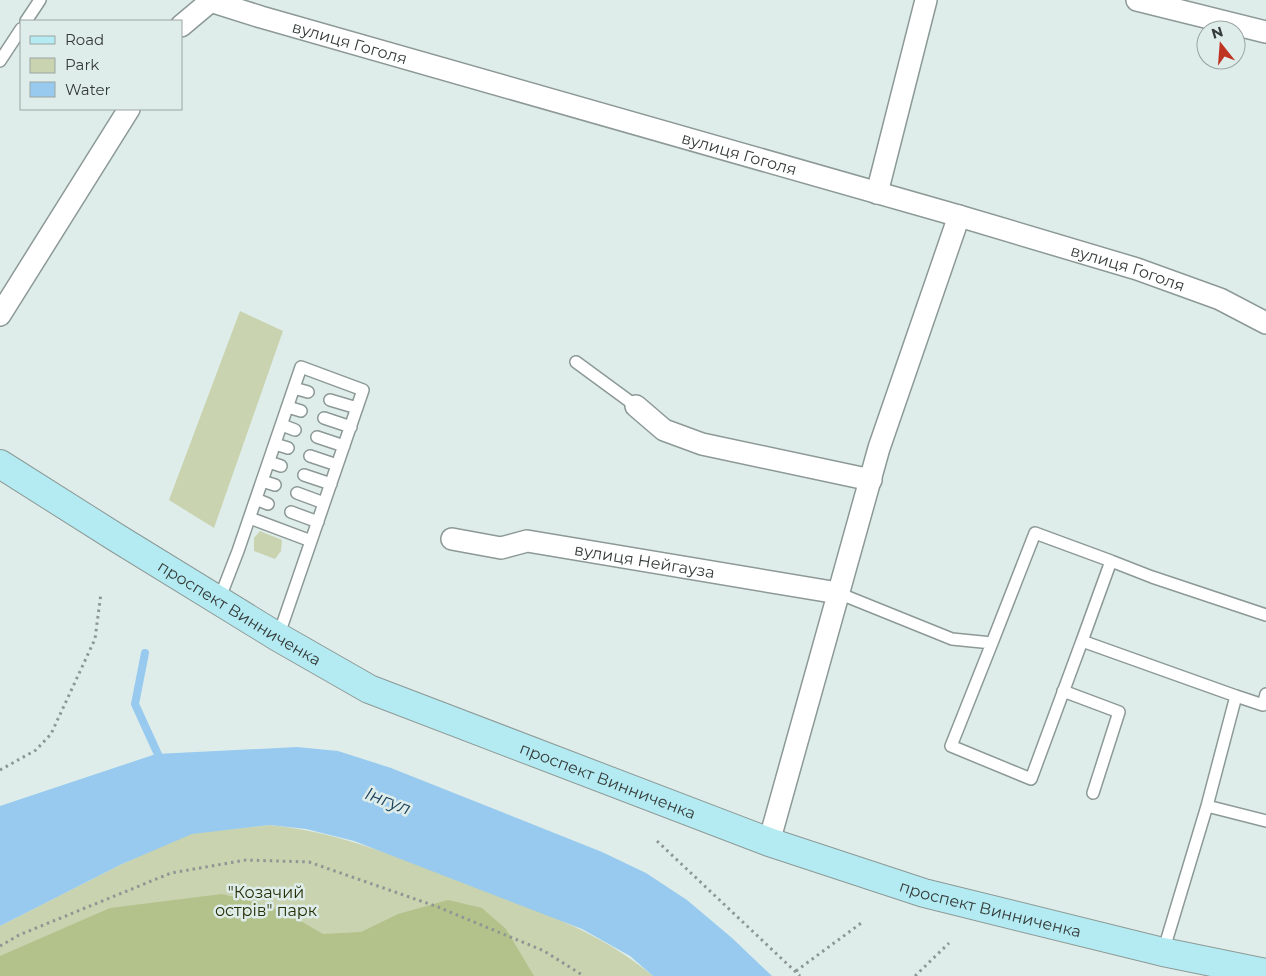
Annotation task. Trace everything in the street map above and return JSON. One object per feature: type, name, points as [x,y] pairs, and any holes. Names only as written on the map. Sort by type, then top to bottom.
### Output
[{"type":"main road","name":"проспект Винниченка","points":[[0,464],[278,636],[369,689],[768,842],[924,893],[1163,952],[1266,973]]},
{"type":"street","points":[[182,25],[210,0]]},
{"type":"street","name":"вулиця Гоголя","points":[[210,0],[1137,269],[1220,299],[1266,323]]},
{"type":"street","points":[[877,192],[926,0]]},
{"type":"street","points":[[1137,0],[1266,32]]},
{"type":"street","points":[[0,315],[129,110]]},
{"type":"street","points":[[768,842],[879,448],[959,216]]},
{"type":"street","points":[[636,406],[664,430],[702,444],[871,480]]},
{"type":"street","name":"вулиця Нейгауза","points":[[452,539],[501,548],[527,542],[838,593]]},
{"type":"lane","points":[[27,20],[40,0]]},
{"type":"lane","points":[[0,61],[20,31]]},
{"type":"lane","points":[[576,362],[636,406]]},
{"type":"lane","points":[[219,600],[250,518],[301,367],[363,390],[278,636]]},
{"type":"lane","points":[[294,388],[308,392]]},
{"type":"lane","points":[[330,400],[357,408]]},
{"type":"lane","points":[[288,406],[302,411]]},
{"type":"lane","points":[[324,418],[350,427]]},
{"type":"lane","points":[[282,425],[295,430]]},
{"type":"lane","points":[[317,437],[344,446]]},
{"type":"lane","points":[[275,444],[288,448]]},
{"type":"lane","points":[[310,456],[337,465]]},
{"type":"lane","points":[[269,462],[281,466]]},
{"type":"lane","points":[[304,475],[331,484]]},
{"type":"lane","points":[[262,481],[275,485]]},
{"type":"lane","points":[[297,493],[324,503]]},
{"type":"lane","points":[[256,499],[268,504]]},
{"type":"lane","points":[[290,512],[318,522]]},
{"type":"lane","points":[[250,518],[311,541]]},
{"type":"lane","points":[[1111,561],[1031,779],[951,746],[1035,533],[1111,561],[1152,577],[1266,615]]},
{"type":"lane","points":[[838,593],[952,640],[992,643]]},
{"type":"lane","points":[[1082,641],[1263,704],[1266,694]]},
{"type":"lane","points":[[1063,691],[1119,712],[1093,793]]},
{"type":"lane","points":[[1163,952],[1207,806],[1236,696]]},
{"type":"lane","points":[[1207,806],[1266,821]]},
{"type":"path","points":[[0,770],[36,750],[51,734],[95,639],[101,593]]},
{"type":"path","points":[[657,841],[800,976]]},
{"type":"path","points":[[0,946],[19,935],[171,873],[246,860],[309,862],[456,914],[544,951],[584,976]]},
{"type":"path","points":[[796,971],[864,921]]},
{"type":"path","points":[[914,976],[949,943]]},
{"type":"green space","points":[[240,311],[283,331],[214,528],[169,500]]},
{"type":"green space","points":[[260,531],[282,540],[281,551],[275,559],[254,551],[254,538]]},
{"type":"green space","name":"\"Козачий острів\" парк","points":[[270,825],[323,834],[373,848],[544,913],[611,946],[653,976],[0,976],[0,926],[122,864],[192,833]]},
{"type":"green space","points":[[222,894],[280,909],[323,934],[361,932],[398,914],[448,900],[482,908],[506,929],[534,976],[0,976],[0,956],[110,908]]},
{"type":"water","name":"Інгул","points":[[297,747],[338,751],[391,768],[602,852],[646,873],[687,900],[732,938],[772,976],[653,976],[630,956],[582,929],[354,841],[306,829],[270,825],[192,834],[122,864],[0,926],[0,806],[156,754]]},
{"type":"waterway","points":[[145,653],[135,704],[161,761]]}]
